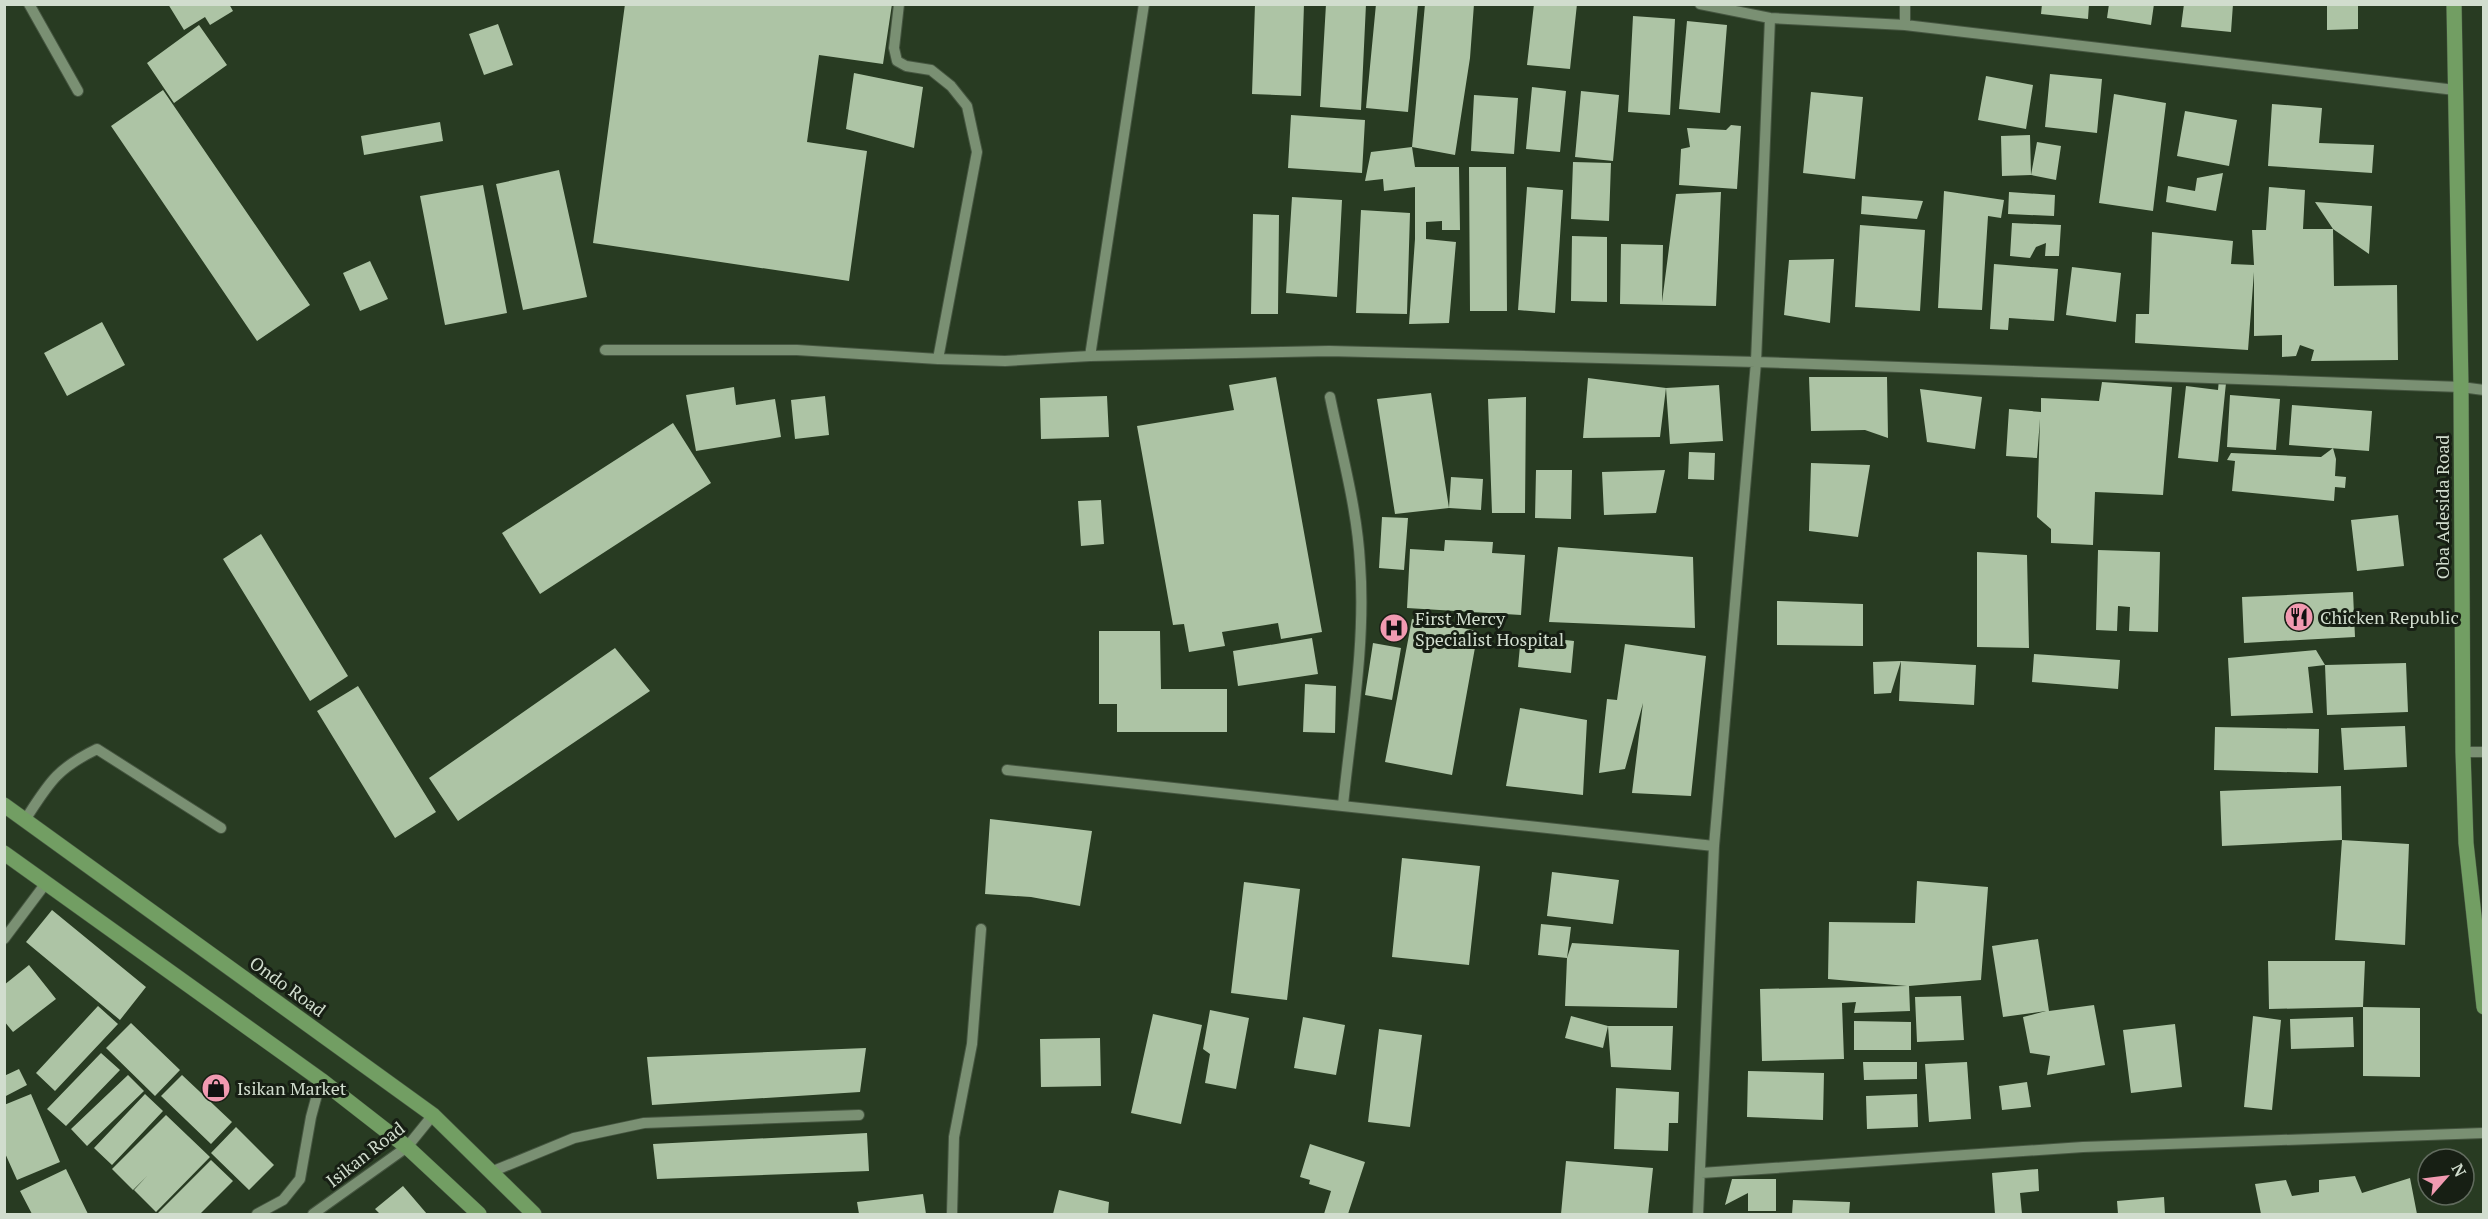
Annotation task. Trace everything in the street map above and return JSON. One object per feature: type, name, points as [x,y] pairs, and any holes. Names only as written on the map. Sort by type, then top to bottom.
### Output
[{"type":"main road","name":"Oba Adesida Road","points":[[2454,4],[2461,387],[2463,752],[2466,843],[2484,1007]]},
{"type":"main road","name":"Ondo Road","points":[[4,805],[434,1115],[534,1215]]},
{"type":"main road","points":[[4,853],[321,1080],[407,1147],[479,1215]]},
{"type":"street","points":[[28,4],[78,91]]},
{"type":"street","points":[[899,4],[894,48],[897,61],[906,66],[931,70],[951,86],[967,106],[977,152],[938,359]]},
{"type":"street","points":[[1090,356],[1144,4]]},
{"type":"street","points":[[1700,4],[1770,18],[1905,25],[2455,90]]},
{"type":"street","points":[[1905,4],[1905,25]]},
{"type":"street","points":[[1698,1215],[1714,846],[1756,362],[1770,18]]},
{"type":"street","points":[[605,350],[797,350],[1005,361],[1090,356],[1329,351],[1756,362],[2461,387],[2484,390]]},
{"type":"street","points":[[1330,397],[1356,521],[1362,623],[1343,805]]},
{"type":"street","points":[[25,820],[54,776],[76,759],[97,749],[221,828]]},
{"type":"street","points":[[2463,752],[2484,752]]},
{"type":"street","points":[[1008,770],[1714,846]]},
{"type":"street","points":[[4,939],[46,883]]},
{"type":"street","points":[[952,1215],[954,1137],[972,1044],[981,929]]},
{"type":"street","points":[[258,1215],[283,1200],[300,1179],[311,1117],[321,1080]]},
{"type":"street","name":"Isikan Road","points":[[313,1215],[407,1147],[434,1115]]},
{"type":"street","points":[[491,1172],[574,1138],[644,1123],[859,1115]]},
{"type":"street","points":[[1701,1173],[2083,1148],[2484,1133]]},
{"type":"building","points":[[168,4],[229,4],[233,11],[210,25],[205,17],[184,30]]},
{"type":"building","points":[[625,4],[892,4],[883,64],[819,55],[807,142],[867,151],[849,281],[593,243]]},
{"type":"building","points":[[1255,4],[1304,4],[1301,96],[1252,94]]},
{"type":"building","points":[[1326,4],[1366,4],[1361,110],[1320,107]]},
{"type":"building","points":[[1376,4],[1418,4],[1408,112],[1366,108]]},
{"type":"building","points":[[1425,4],[1474,4],[1470,58],[1455,155],[1412,147]]},
{"type":"building","points":[[1534,4],[1577,4],[1570,69],[1527,65]]},
{"type":"building","points":[[2042,4],[2089,4],[2088,19],[2041,14]]},
{"type":"building","points":[[2109,4],[2154,4],[2151,25],[2107,18]]},
{"type":"building","points":[[2184,4],[2233,4],[2231,32],[2181,27]]},
{"type":"building","points":[[2327,4],[2358,4],[2358,29],[2327,30]]},
{"type":"building","points":[[1633,16],[1675,19],[1670,115],[1628,112]]},
{"type":"building","points":[[1687,21],[1727,25],[1720,113],[1679,109]]},
{"type":"building","points":[[498,24],[513,65],[484,75],[469,34]]},
{"type":"building","points":[[199,25],[227,65],[174,103],[147,63]]},
{"type":"building","points":[[854,73],[923,87],[914,148],[846,129]]},
{"type":"building","points":[[2050,74],[2102,79],[2097,133],[2045,127]]},
{"type":"building","points":[[1986,76],[2033,85],[2026,129],[1978,120]]},
{"type":"building","points":[[1532,87],[1566,91],[1560,152],[1526,149]]},
{"type":"building","points":[[163,90],[310,305],[257,341],[111,126]]},
{"type":"building","points":[[1581,91],[1619,95],[1613,161],[1575,157]]},
{"type":"building","points":[[1811,92],[1863,97],[1855,179],[1803,173]]},
{"type":"building","points":[[2114,94],[2166,103],[2153,211],[2099,203]]},
{"type":"building","points":[[1474,95],[1518,98],[1514,154],[1471,151]]},
{"type":"building","points":[[2272,104],[2322,108],[2319,143],[2374,145],[2372,173],[2268,166]]},
{"type":"building","points":[[2185,111],[2237,120],[2229,166],[2177,156]]},
{"type":"building","points":[[1291,115],[1365,120],[1362,173],[1288,168]]},
{"type":"building","points":[[440,122],[443,141],[364,155],[361,136]]},
{"type":"building","points":[[1731,125],[1741,126],[1737,189],[1679,185],[1681,149],[1690,147],[1687,128],[1726,130]]},
{"type":"building","points":[[2030,135],[2031,175],[2002,176],[2001,136]]},
{"type":"building","points":[[2037,142],[2061,146],[2056,180],[2031,175]]},
{"type":"building","points":[[1412,147],[1415,167],[1459,167],[1460,230],[1442,230],[1442,221],[1426,222],[1426,239],[1456,242],[1449,323],[1409,324],[1415,239],[1415,187],[1384,191],[1383,179],[1365,181],[1371,152]]},
{"type":"building","points":[[1573,162],[1611,163],[1609,221],[1571,219]]},
{"type":"building","points":[[1469,167],[1506,167],[1507,311],[1470,311]]},
{"type":"building","points":[[559,170],[587,297],[523,310],[496,184]]},
{"type":"building","points":[[2223,173],[2216,211],[2166,202],[2168,186],[2195,191],[2197,178]]},
{"type":"building","points":[[483,185],[507,313],[445,325],[420,196]]},
{"type":"building","points":[[1527,187],[1563,190],[1555,313],[1518,310]]},
{"type":"building","points":[[2269,187],[2305,190],[2303,229],[2333,229],[2334,286],[2397,285],[2398,360],[2311,361],[2314,350],[2300,345],[2296,356],[2282,357],[2282,335],[2254,336],[2254,272],[2248,350],[2135,343],[2136,314],[2149,314],[2152,232],[2233,241],[2231,264],[2254,265],[2252,230],[2266,230]]},
{"type":"building","points":[[1944,191],[2004,200],[2001,218],[1988,216],[1982,310],[1938,308]]},
{"type":"building","points":[[1721,192],[1716,306],[1620,304],[1621,244],[1663,245],[1662,302],[1676,194]]},
{"type":"building","points":[[2009,192],[2055,195],[2054,216],[2008,214]]},
{"type":"building","points":[[1862,196],[1923,201],[1917,219],[1861,214]]},
{"type":"building","points":[[1292,197],[1342,200],[1337,297],[1286,293]]},
{"type":"building","points":[[2315,202],[2372,206],[2369,254],[2333,229]]},
{"type":"building","points":[[1361,210],[1410,213],[1407,314],[1356,313]]},
{"type":"building","points":[[1253,214],[1279,215],[1278,314],[1251,314]]},
{"type":"building","points":[[2012,223],[2061,225],[2059,256],[2045,256],[2046,243],[2036,247],[2030,258],[2010,256]]},
{"type":"building","points":[[1860,225],[1925,230],[1920,311],[1855,307]]},
{"type":"building","points":[[1572,236],[1607,237],[1607,302],[1571,301]]},
{"type":"building","points":[[1834,259],[1830,323],[1784,315],[1789,260]]},
{"type":"building","points":[[370,261],[388,299],[360,311],[343,273]]},
{"type":"building","points":[[1994,264],[2058,269],[2054,321],[2009,318],[2008,330],[1990,329]]},
{"type":"building","points":[[2072,267],[2121,273],[2116,322],[2066,315]]},
{"type":"building","points":[[102,322],[125,365],[67,396],[44,353]]},
{"type":"building","points":[[1276,377],[1322,632],[1281,639],[1278,623],[1222,632],[1225,646],[1189,652],[1184,624],[1173,625],[1137,426],[1234,410],[1229,385]]},
{"type":"building","points":[[1809,377],[1887,377],[1888,438],[1865,430],[1811,431]]},
{"type":"building","points":[[1588,378],[1666,388],[1660,437],[1583,438]]},
{"type":"building","points":[[2219,379],[2226,383],[2218,462],[2178,458],[2186,386],[2218,390]]},
{"type":"building","points":[[2102,382],[2172,387],[2163,495],[2095,492],[2093,545],[2051,543],[2051,529],[2037,517],[2040,419],[2037,458],[2006,456],[2009,409],[2041,412],[2041,398],[2099,401]]},
{"type":"building","points":[[1719,385],[1723,441],[1670,444],[1666,388]]},
{"type":"building","points":[[734,387],[736,405],[775,399],[781,437],[696,451],[686,395]]},
{"type":"building","points":[[1920,389],[1982,397],[1975,449],[1927,442]]},
{"type":"building","points":[[1431,393],[1449,508],[1395,514],[1377,399]]},
{"type":"building","points":[[2230,395],[2280,399],[2276,450],[2227,447]]},
{"type":"building","points":[[825,396],[829,435],[795,439],[791,400]]},
{"type":"building","points":[[1107,396],[1109,437],[1041,439],[1040,398]]},
{"type":"building","points":[[1526,397],[1525,513],[1492,513],[1488,399]]},
{"type":"building","points":[[2292,405],[2372,411],[2369,451],[2289,445]]},
{"type":"building","points":[[673,423],[711,483],[540,594],[502,533]]},
{"type":"building","points":[[2333,448],[2336,459],[2335,476],[2346,477],[2345,488],[2335,487],[2334,501],[2232,491],[2235,461],[2227,460],[2231,453],[2321,457]]},
{"type":"building","points":[[1689,452],[1715,453],[1714,480],[1688,479]]},
{"type":"building","points":[[1811,463],[1870,465],[1858,537],[1809,531]]},
{"type":"building","points":[[1536,470],[1572,470],[1571,519],[1535,518]]},
{"type":"building","points":[[1665,470],[1656,513],[1604,515],[1602,472]]},
{"type":"building","points":[[1451,477],[1483,479],[1481,510],[1449,508]]},
{"type":"building","points":[[1101,500],[1104,544],[1081,546],[1078,501]]},
{"type":"building","points":[[2398,515],[2404,566],[2357,571],[2351,520]]},
{"type":"building","points":[[1382,517],[1408,518],[1404,570],[1379,568]]},
{"type":"building","points":[[261,534],[348,676],[310,701],[223,559]]},
{"type":"building","points":[[1445,540],[1493,542],[1492,553],[1525,555],[1521,615],[1407,608],[1410,549],[1444,551]]},
{"type":"building","points":[[1558,547],[1693,557],[1695,628],[1549,622]]},
{"type":"building","points":[[2098,550],[2160,552],[2158,632],[2129,631],[2130,607],[2118,606],[2117,631],[2096,630]]},
{"type":"building","points":[[1977,552],[2027,555],[2029,648],[1977,647]]},
{"type":"building","name":"Chicken Republic","points":[[2353,592],[2355,637],[2244,643],[2242,597]]},
{"type":"building","points":[[1777,601],[1863,604],[1863,646],[1777,645]]},
{"type":"building","points":[[1412,619],[1478,631],[1452,775],[1385,762]]},
{"type":"building","points":[[1099,631],[1160,631],[1161,689],[1227,689],[1227,732],[1117,732],[1117,704],[1099,704]]},
{"type":"building","points":[[1521,635],[1574,641],[1571,673],[1518,667]]},
{"type":"building","points":[[1312,638],[1318,674],[1238,686],[1233,651]]},
{"type":"building","points":[[1373,643],[1401,648],[1392,700],[1365,695]]},
{"type":"building","points":[[1625,644],[1706,656],[1691,796],[1632,793],[1643,703],[1625,769],[1599,773],[1607,699],[1617,700]]},
{"type":"building","points":[[615,648],[650,691],[458,821],[429,778]]},
{"type":"building","points":[[2316,650],[2325,665],[2308,667],[2313,713],[2231,716],[2228,658]]},
{"type":"building","points":[[2034,654],[2120,660],[2118,689],[2032,682]]},
{"type":"building","points":[[1901,661],[1891,693],[1874,694],[1873,662]]},
{"type":"building","points":[[1901,661],[1976,665],[1974,705],[1899,701]]},
{"type":"building","points":[[2406,663],[2408,712],[2327,715],[2325,665]]},
{"type":"building","points":[[1305,684],[1336,686],[1335,733],[1303,732]]},
{"type":"building","points":[[358,686],[436,812],[395,838],[317,711]]},
{"type":"building","points":[[1520,708],[1587,720],[1583,795],[1506,786]]},
{"type":"building","points":[[2405,726],[2407,767],[2344,770],[2341,728]]},
{"type":"building","points":[[2215,727],[2319,729],[2318,773],[2214,770]]},
{"type":"building","points":[[2341,786],[2342,840],[2222,846],[2220,791]]},
{"type":"building","points":[[990,819],[1092,831],[1080,906],[1031,897],[985,894]]},
{"type":"building","points":[[2342,840],[2409,844],[2405,945],[2335,940]]},
{"type":"building","points":[[1402,858],[1480,866],[1469,965],[1392,957]]},
{"type":"building","points":[[1552,872],[1619,880],[1613,924],[1547,916]]},
{"type":"building","points":[[1917,881],[1988,887],[1981,980],[1909,986],[1910,1011],[1854,1013],[1856,1002],[1842,1003],[1844,1059],[1762,1061],[1760,989],[1907,986],[1828,979],[1829,922],[1915,923]]},
{"type":"building","points":[[1244,882],[1300,889],[1287,1000],[1231,993]]},
{"type":"building","points":[[52,910],[146,987],[120,1020],[26,942]]},
{"type":"building","points":[[1541,924],[1571,927],[1567,958],[1538,955]]},
{"type":"building","points":[[2038,939],[2049,1011],[2094,1005],[2105,1065],[2047,1075],[2050,1056],[2030,1053],[2023,1017],[2046,1011],[2003,1017],[1992,946]]},
{"type":"building","points":[[1572,943],[1679,950],[1677,1008],[1565,1006],[1567,958]]},
{"type":"building","points":[[2268,961],[2365,961],[2363,1007],[2269,1009]]},
{"type":"building","points":[[29,965],[56,999],[13,1032],[4,1021],[4,985]]},
{"type":"building","points":[[1961,996],[1964,1040],[1917,1042],[1915,997]]},
{"type":"building","points":[[98,1006],[118,1024],[55,1091],[36,1073]]},
{"type":"building","points":[[2363,1007],[2420,1008],[2420,1077],[2363,1076]]},
{"type":"building","points":[[1210,1010],[1249,1018],[1236,1089],[1205,1083],[1210,1054],[1203,1049]]},
{"type":"building","points":[[1153,1014],[1202,1025],[1181,1124],[1131,1113]]},
{"type":"building","points":[[1571,1016],[1608,1026],[1603,1048],[1565,1038]]},
{"type":"building","points":[[2253,1016],[2281,1020],[2272,1110],[2244,1107]]},
{"type":"building","points":[[1303,1017],[1345,1025],[1336,1075],[1294,1068]]},
{"type":"building","points":[[2353,1017],[2354,1047],[2291,1049],[2290,1019]]},
{"type":"building","points":[[1854,1021],[1911,1022],[1911,1050],[1854,1050]]},
{"type":"building","points":[[131,1023],[180,1070],[155,1096],[106,1048]]},
{"type":"building","points":[[2175,1024],[2182,1087],[2131,1093],[2123,1030]]},
{"type":"building","points":[[1608,1026],[1673,1026],[1671,1070],[1611,1067]]},
{"type":"building","points":[[1379,1029],[1422,1035],[1410,1127],[1368,1122]]},
{"type":"building","points":[[1100,1038],[1101,1086],[1041,1087],[1040,1039]]},
{"type":"building","points":[[866,1048],[860,1092],[652,1105],[647,1057]]},
{"type":"building","points":[[101,1053],[120,1070],[66,1126],[47,1109]]},
{"type":"building","points":[[1863,1062],[1917,1062],[1917,1079],[1864,1080]]},
{"type":"building","points":[[1967,1062],[1971,1119],[1929,1122],[1925,1064]]},
{"type":"building","points":[[19,1069],[27,1085],[4,1097],[4,1076]]},
{"type":"building","points":[[1748,1071],[1824,1073],[1823,1120],[1747,1117]]},
{"type":"building","points":[[128,1075],[144,1091],[87,1146],[71,1129]]},
{"type":"building","points":[[182,1075],[232,1122],[211,1144],[161,1096]]},
{"type":"building","points":[[2027,1082],[2031,1107],[2002,1110],[1999,1086]]},
{"type":"building","points":[[1616,1088],[1679,1092],[1678,1123],[1669,1123],[1668,1151],[1614,1149]]},
{"type":"building","points":[[31,1094],[60,1162],[17,1180],[4,1151],[4,1105]]},
{"type":"building","points":[[145,1094],[163,1111],[112,1165],[94,1148]]},
{"type":"building","points":[[1917,1094],[1918,1127],[1867,1129],[1866,1096]]},
{"type":"building","points":[[166,1115],[210,1157],[156,1212],[134,1190],[147,1176],[133,1190],[112,1169]]},
{"type":"building","points":[[236,1127],[274,1165],[249,1190],[211,1153]]},
{"type":"building","points":[[867,1133],[869,1171],[657,1179],[653,1144]]},
{"type":"building","points":[[1310,1144],[1365,1162],[1348,1214],[1324,1214],[1331,1191],[1309,1184],[1310,1180],[1300,1177]]},
{"type":"building","points":[[211,1160],[233,1181],[200,1214],[157,1214]]},
{"type":"building","points":[[1566,1161],[1653,1168],[1648,1214],[1561,1214]]},
{"type":"building","points":[[66,1169],[88,1214],[32,1214],[20,1191]]},
{"type":"building","points":[[2038,1169],[2039,1191],[2020,1193],[2022,1214],[1995,1214],[1992,1173]]},
{"type":"building","points":[[2355,1176],[2362,1193],[2410,1178],[2417,1214],[2261,1214],[2255,1184],[2286,1180],[2292,1196],[2319,1192],[2319,1180]]},
{"type":"building","points":[[1732,1179],[1776,1179],[1776,1211],[1748,1211],[1748,1193],[1725,1205]]},
{"type":"building","points":[[403,1186],[427,1214],[380,1214],[375,1209]]},
{"type":"building","points":[[1059,1190],[1109,1202],[1108,1214],[1053,1214]]},
{"type":"building","points":[[923,1194],[926,1214],[859,1214],[857,1202]]},
{"type":"building","points":[[2164,1197],[2165,1214],[2118,1214],[2117,1201]]},
{"type":"building","points":[[1793,1200],[1850,1202],[1849,1214],[1792,1214]]},
{"type":"place","name":"Chicken Republic","points":[[2299,617]]},
{"type":"place","name":"First Mercy Specialist Hospital","points":[[1394,628]]},
{"type":"place","name":"Isikan Market","points":[[216,1088]]}]
